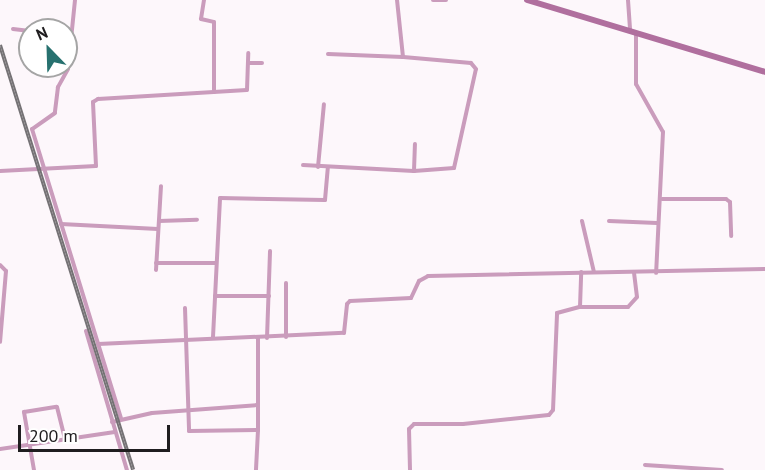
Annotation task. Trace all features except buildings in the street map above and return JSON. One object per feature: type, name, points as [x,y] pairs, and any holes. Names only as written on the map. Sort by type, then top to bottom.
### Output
[{"type":"main road","points":[[527,0],[765,72]]},
{"type":"street","points":[[72,18],[75,0]]},
{"type":"street","points":[[204,0],[201,19],[214,22],[214,92]]},
{"type":"street","points":[[397,0],[403,57]]},
{"type":"street","points":[[433,0],[446,0]]},
{"type":"street","points":[[628,0],[633,31],[636,84],[663,132],[662,199],[657,223],[656,273]]},
{"type":"street","points":[[13,29],[18,30]]},
{"type":"street","points":[[0,171],[96,166],[93,102],[98,99],[248,90],[248,53]]},
{"type":"street","points":[[303,165],[414,171],[454,168],[476,69],[471,63],[328,54]]},
{"type":"street","points":[[248,63],[262,63]]},
{"type":"street","points":[[61,78],[55,113],[32,129],[122,418]]},
{"type":"street","points":[[318,167],[324,104]]},
{"type":"street","points":[[414,171],[415,144]]},
{"type":"street","points":[[213,337],[220,198],[325,200],[328,168]]},
{"type":"street","points":[[156,270],[161,186]]},
{"type":"street","points":[[662,199],[726,199],[730,202],[731,236]]},
{"type":"street","points":[[159,221],[196,220]]},
{"type":"street","points":[[582,221],[594,272]]},
{"type":"street","points":[[609,221],[657,223]]},
{"type":"street","points":[[61,224],[158,229]]},
{"type":"street","points":[[267,338],[270,251]]},
{"type":"street","points":[[156,263],[215,263]]},
{"type":"street","points":[[0,265],[6,271],[0,342]]},
{"type":"street","points":[[98,344],[186,338],[267,338],[344,333],[350,301],[411,298],[422,277],[765,269]]},
{"type":"street","points":[[580,307],[581,272]]},
{"type":"street","points":[[410,470],[409,429],[414,424],[463,424],[549,415],[552,410],[555,318],[561,311],[580,307],[628,307],[637,297],[634,273]]},
{"type":"street","points":[[286,283],[286,337]]},
{"type":"street","points":[[215,296],[269,296]]},
{"type":"street","points":[[185,309],[188,428],[193,432],[258,430]]},
{"type":"street","points":[[86,331],[127,470]]},
{"type":"street","points":[[256,470],[258,338]]},
{"type":"street","points":[[112,422],[122,418],[186,410],[258,405]]},
{"type":"street","points":[[34,470],[24,412],[57,407],[65,440]]},
{"type":"street","points":[[0,449],[115,432]]},
{"type":"street","points":[[645,465],[722,470]]},
{"type":"railway","points":[[0,45],[133,470]]}]
